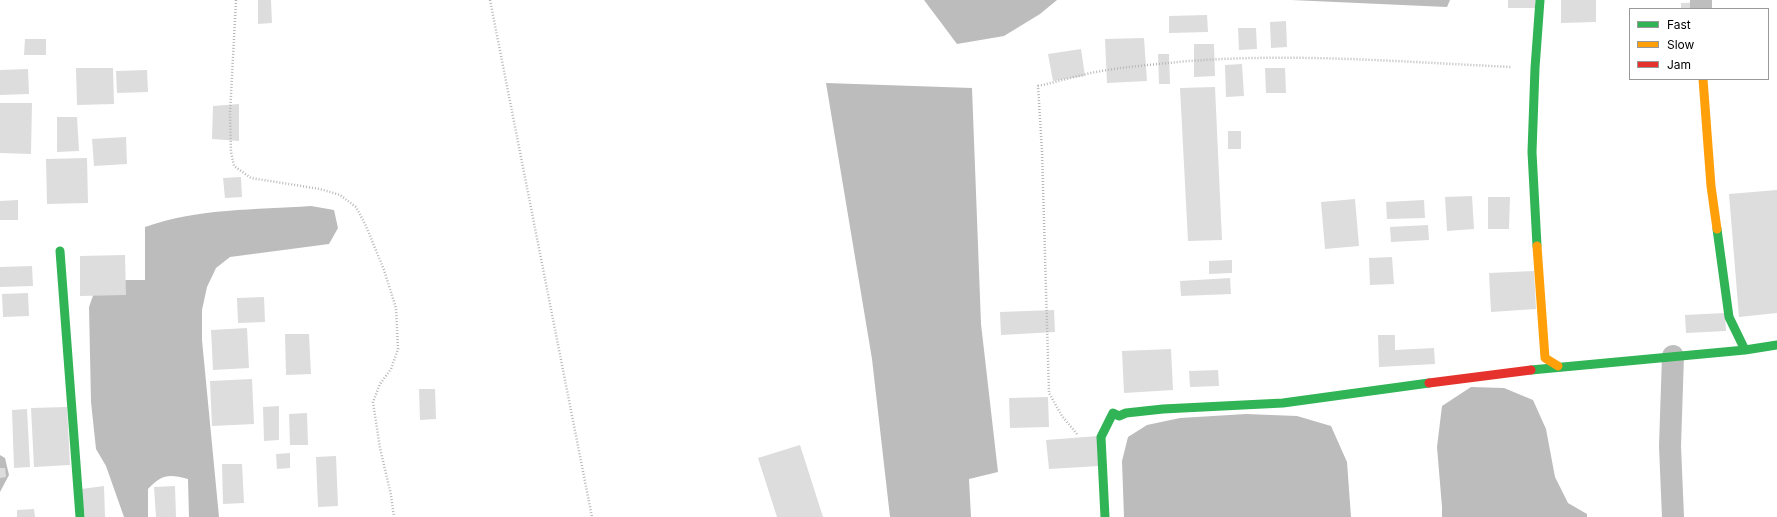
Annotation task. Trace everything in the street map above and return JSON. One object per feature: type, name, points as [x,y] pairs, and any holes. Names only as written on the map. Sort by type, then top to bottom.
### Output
[{"type":"street","points":[[1540,0],[1535,68],[1532,152],[1539,292],[1545,358],[1558,366]]},
{"type":"street","points":[[1703,80],[1710,186],[1729,317],[1745,350]]},
{"type":"street","points":[[60,251],[80,517]]},
{"type":"street","points":[[1105,517],[1104,472],[1101,437],[1113,414],[1119,416],[1126,413],[1163,409],[1283,403],[1558,366],[1745,350],[1777,345]]},
{"type":"street","points":[[1673,356],[1670,446],[1673,517]]},
{"type":"path","points":[[236,0],[230,114],[231,152],[234,166],[251,178],[320,189],[340,195],[356,207],[366,226],[384,270],[396,308],[398,349],[391,369],[380,384],[373,402],[380,448],[391,495],[394,517]]},
{"type":"path","points":[[490,0],[592,517]]},
{"type":"path","points":[[1081,429],[1077,435],[1062,416],[1049,393],[1042,150],[1038,86],[1068,80],[1091,73],[1123,68],[1180,62],[1236,59],[1311,58],[1535,68]]},
{"type":"shaded area","points":[[924,0],[1057,0],[1040,14],[1004,36],[957,44]]},
{"type":"shaded area","points":[[1291,0],[1450,0],[1447,7]]},
{"type":"shaded area","points":[[826,83],[972,88],[981,324],[998,472],[969,479],[971,517],[890,517],[872,359]]},
{"type":"shaded area","points":[[311,206],[334,210],[338,228],[329,244],[230,257],[216,268],[207,287],[202,310],[202,340],[219,517],[189,517],[188,479],[176,476],[166,476],[157,480],[148,489],[148,517],[124,517],[106,466],[96,449],[91,402],[89,307],[95,290],[108,280],[145,280],[145,227],[186,216],[206,213]]},
{"type":"shaded area","points":[[1471,387],[1504,388],[1533,400],[1546,429],[1555,477],[1568,503],[1587,514],[1587,517],[1442,517],[1437,447],[1442,406]]},
{"type":"shaded area","points":[[1246,414],[1297,416],[1331,426],[1347,462],[1351,517],[1124,517],[1122,461],[1128,437],[1147,425],[1180,418]]},
{"type":"shaded area","points":[[0,455],[5,458],[9,475],[0,492]]},
{"type":"building","points":[[258,0],[271,0],[272,23],[258,24]]},
{"type":"building","points":[[1508,0],[1535,0],[1535,8],[1508,8]]},
{"type":"building","points":[[1561,0],[1596,0],[1596,22],[1561,23]]},
{"type":"building","points":[[1707,2],[1707,8],[1681,8],[1681,3]]},
{"type":"building","points":[[1207,15],[1208,32],[1169,33],[1169,16]]},
{"type":"building","points":[[1286,21],[1287,47],[1271,48],[1270,22]]},
{"type":"building","points":[[1238,28],[1256,28],[1257,49],[1239,50]]},
{"type":"building","points":[[1144,38],[1147,81],[1107,83],[1105,39]]},
{"type":"building","points":[[25,39],[46,39],[46,55],[24,55]]},
{"type":"building","points":[[1194,44],[1214,44],[1215,76],[1194,77]]},
{"type":"building","points":[[1081,49],[1085,76],[1053,81],[1048,54]]},
{"type":"building","points":[[1158,54],[1169,54],[1170,84],[1159,84]]},
{"type":"building","points":[[1242,64],[1244,96],[1226,97],[1225,65]]},
{"type":"building","points":[[76,68],[113,68],[114,104],[77,105]]},
{"type":"building","points":[[1265,68],[1285,68],[1286,93],[1266,93]]},
{"type":"building","points":[[28,69],[29,94],[0,95],[0,70]]},
{"type":"building","points":[[147,70],[148,92],[117,93],[116,71]]},
{"type":"building","points":[[1215,87],[1222,240],[1188,241],[1180,88]]},
{"type":"building","points":[[0,103],[32,103],[31,154],[0,153]]},
{"type":"building","points":[[239,104],[239,141],[212,139],[213,106]]},
{"type":"building","points":[[57,117],[77,117],[79,151],[57,152]]},
{"type":"building","points":[[1228,131],[1241,131],[1241,149],[1228,149]]},
{"type":"building","points":[[126,137],[127,164],[94,166],[92,139]]},
{"type":"building","points":[[87,158],[88,203],[47,204],[46,159]]},
{"type":"building","points":[[241,177],[242,197],[225,198],[223,178]]},
{"type":"building","points":[[1777,190],[1777,313],[1739,317],[1729,194]]},
{"type":"building","points":[[1472,196],[1474,229],[1447,231],[1445,197]]},
{"type":"building","points":[[1488,197],[1510,197],[1509,229],[1488,229]]},
{"type":"building","points":[[1355,199],[1359,246],[1325,249],[1321,202]]},
{"type":"building","points":[[18,200],[18,220],[0,220],[0,201]]},
{"type":"building","points":[[1424,200],[1425,218],[1387,219],[1386,202]]},
{"type":"building","points":[[1428,225],[1429,240],[1391,242],[1390,227]]},
{"type":"building","points":[[125,255],[126,295],[80,296],[80,256]]},
{"type":"building","points":[[1392,257],[1394,284],[1370,285],[1369,258]]},
{"type":"building","points":[[1232,260],[1232,273],[1209,274],[1209,261]]},
{"type":"building","points":[[32,266],[33,286],[0,287],[0,267]]},
{"type":"building","points":[[1534,271],[1536,309],[1491,312],[1489,273]]},
{"type":"building","points":[[1230,278],[1231,294],[1181,296],[1180,281]]},
{"type":"building","points":[[28,293],[29,316],[3,317],[2,294]]},
{"type":"building","points":[[264,297],[265,322],[238,323],[237,298]]},
{"type":"building","points":[[1054,310],[1055,332],[1001,335],[1000,312]]},
{"type":"building","points":[[1725,313],[1726,331],[1686,333],[1685,315]]},
{"type":"building","points":[[247,328],[249,368],[213,370],[211,330]]},
{"type":"building","points":[[285,334],[309,334],[311,374],[286,375]]},
{"type":"building","points":[[1378,335],[1395,335],[1395,350],[1434,348],[1435,364],[1379,367]]},
{"type":"building","points":[[1171,349],[1173,390],[1124,393],[1122,351]]},
{"type":"building","points":[[1218,370],[1219,386],[1190,387],[1189,371]]},
{"type":"building","points":[[252,379],[254,424],[212,426],[210,381]]},
{"type":"building","points":[[419,389],[435,389],[436,419],[420,420]]},
{"type":"building","points":[[1048,397],[1049,427],[1010,428],[1009,398]]},
{"type":"building","points":[[279,406],[279,440],[264,441],[263,407]]},
{"type":"building","points":[[67,407],[70,465],[34,467],[31,408]]},
{"type":"building","points":[[27,409],[30,467],[14,468],[12,410]]},
{"type":"building","points":[[307,413],[308,445],[290,445],[289,414]]},
{"type":"building","points":[[1098,436],[1099,466],[1049,469],[1046,440]]},
{"type":"building","points":[[800,445],[823,517],[777,517],[758,458]]},
{"type":"building","points":[[290,453],[290,468],[277,469],[276,454]]},
{"type":"building","points":[[336,456],[338,506],[318,507],[316,457]]},
{"type":"building","points":[[222,464],[242,464],[244,503],[223,504]]},
{"type":"building","points":[[0,468],[5,468],[6,477],[0,478]]},
{"type":"building","points":[[104,486],[105,517],[85,517],[81,489]]},
{"type":"building","points":[[175,486],[176,517],[156,517],[154,487]]},
{"type":"building","points":[[34,509],[35,517],[17,517],[17,510]]},
{"type":"traffic: fast","points":[[1537,246],[1532,152],[1535,68],[1540,0]]},
{"type":"traffic: fast","points":[[1717,229],[1729,317],[1745,350]]},
{"type":"traffic: fast","points":[[60,251],[80,517]]},
{"type":"traffic: fast","points":[[1531,370],[1745,350],[1777,345]]},
{"type":"traffic: fast","points":[[1105,517],[1101,437],[1113,413],[1119,416],[1126,413],[1163,409],[1283,403],[1429,383]]},
{"type":"traffic: slow","points":[[1703,80],[1711,186],[1717,229]]},
{"type":"traffic: slow","points":[[1537,246],[1545,358],[1558,366]]},
{"type":"traffic: jam","points":[[1429,383],[1531,370]]}]
